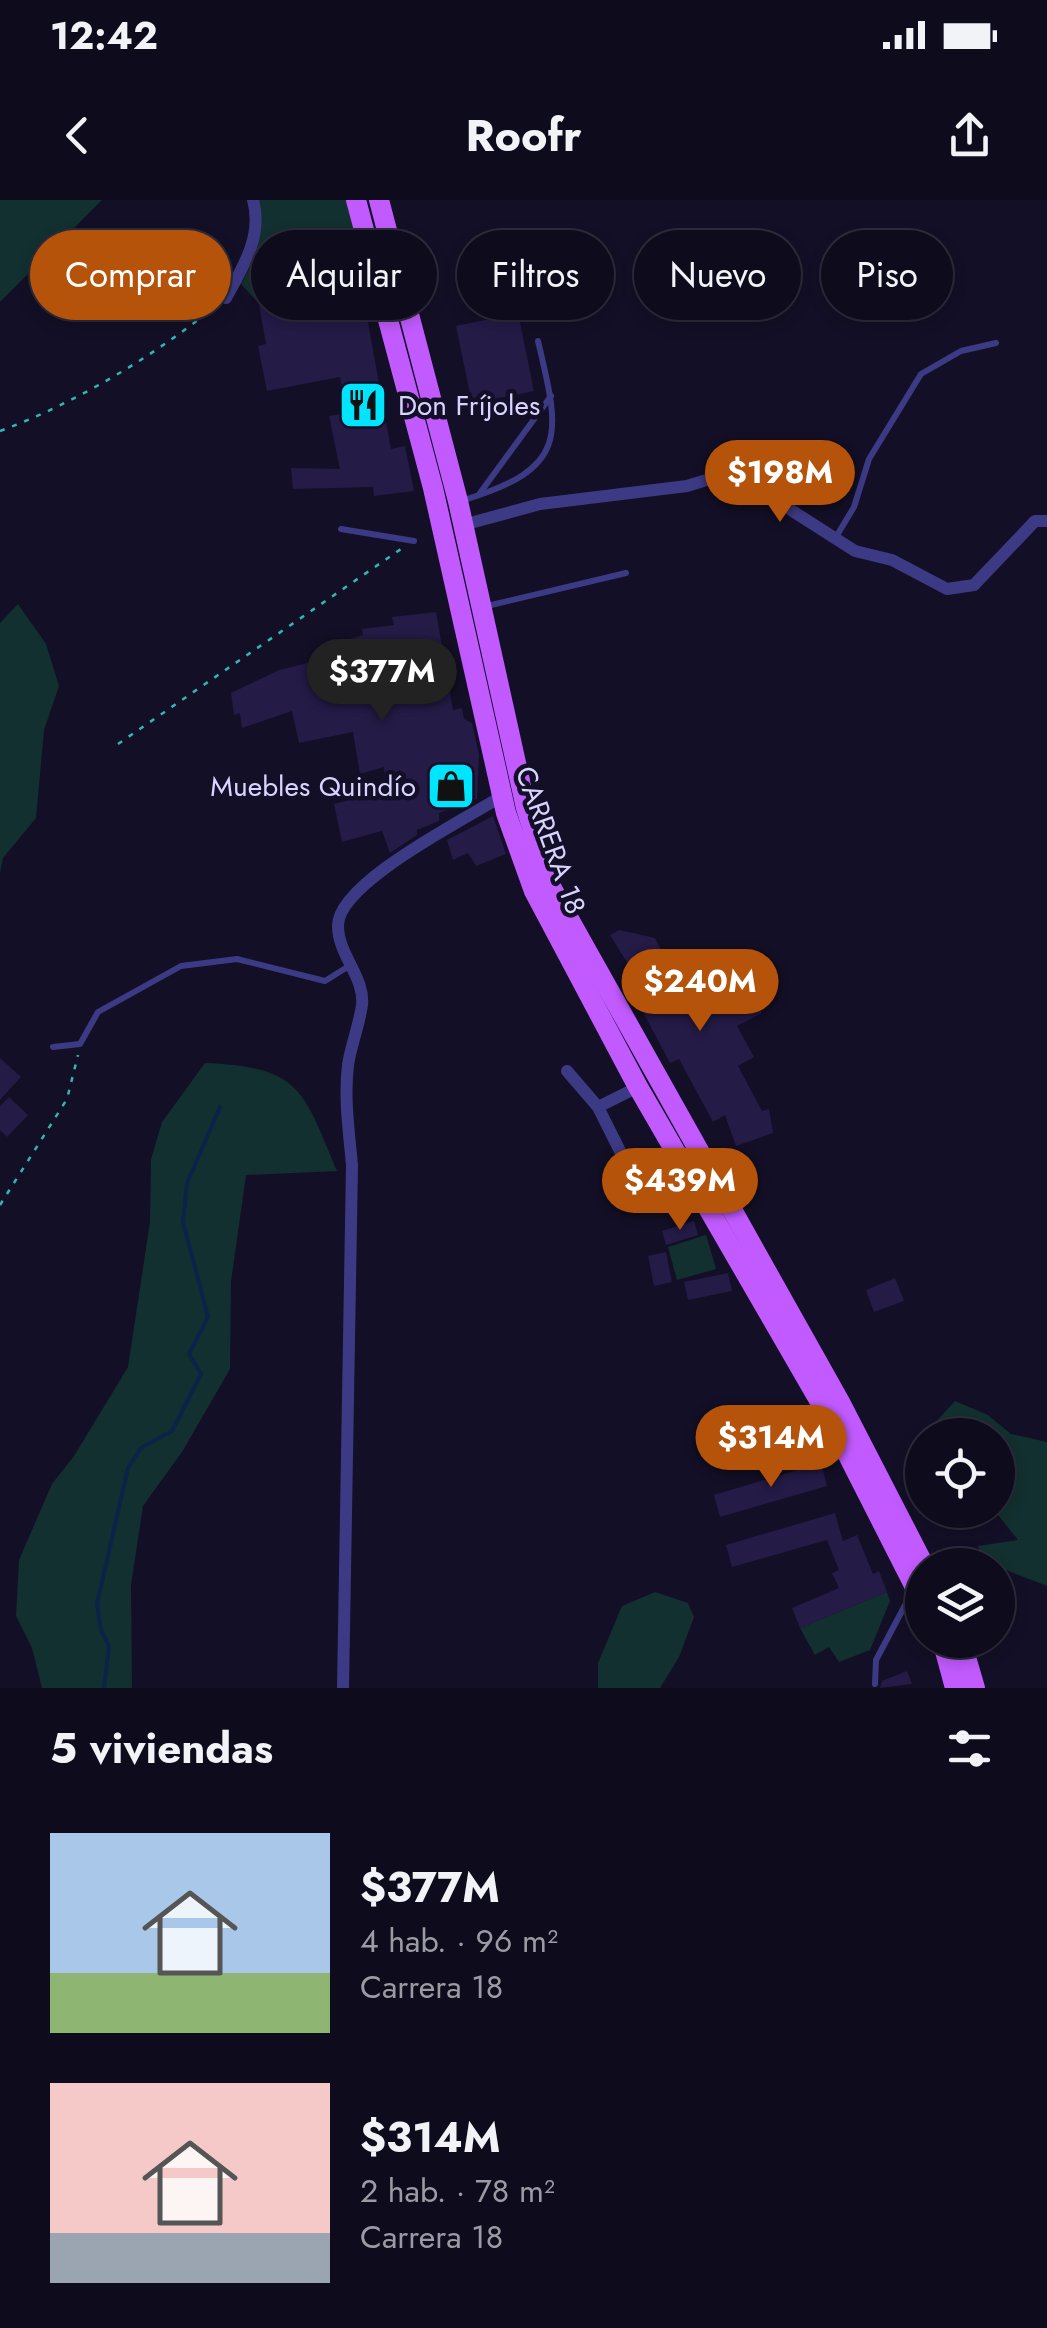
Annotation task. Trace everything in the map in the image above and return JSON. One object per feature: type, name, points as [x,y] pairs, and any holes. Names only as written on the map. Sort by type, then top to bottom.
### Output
[{"type":"main road","name":"CARRERA 18","points":[[356,200],[433,488],[502,796],[534,891],[638,1087],[827,1414],[905,1567]]},
{"type":"main road","name":"CARRERA 18","points":[[378,200],[458,501],[526,808],[551,887],[841,1404],[915,1548]]},
{"type":"main road","points":[[947,1658],[956,1688]]},
{"type":"main road","points":[[966,1658],[975,1688]]},
{"type":"street","points":[[231,289],[250,256],[258,217],[252,200]]},
{"type":"street","points":[[463,525],[540,504],[732,479],[758,486],[855,551],[892,560],[947,589],[974,585],[1036,521],[1047,521]]},
{"type":"street","points":[[343,1688],[352,1165],[346,1096],[362,1003],[360,985],[338,937],[338,918],[356,890],[502,796]]},
{"type":"street","points":[[567,1071],[598,1107],[646,1203]]},
{"type":"street","points":[[598,1107],[638,1087]]},
{"type":"lane","points":[[458,501],[520,475],[545,456],[554,417],[538,341]]},
{"type":"lane","points":[[836,537],[854,506],[869,459],[921,374],[961,351],[996,343]]},
{"type":"lane","points":[[479,494],[551,396]]},
{"type":"lane","points":[[341,529],[414,540]]},
{"type":"lane","points":[[481,607],[626,572]]},
{"type":"lane","points":[[52,1047],[80,1044],[98,1012],[181,966],[237,959],[326,981],[349,966]]},
{"type":"lane","points":[[875,1684],[876,1660],[905,1615]]},
{"type":"path","points":[[0,431],[54,408],[110,376],[193,320]]},
{"type":"path","points":[[118,744],[414,540]]},
{"type":"path","points":[[0,1205],[68,1099],[80,1044]]},
{"type":"green space","points":[[0,200],[102,200],[72,230],[30,230],[30,272],[0,302]]},
{"type":"green space","points":[[258,200],[347,200],[354,230],[260,230]]},
{"type":"green space","points":[[251,264],[251,295],[241,284]]},
{"type":"green space","points":[[18,604],[46,644],[59,686],[44,730],[36,818],[3,858],[0,873],[0,623]]},
{"type":"green space","points":[[205,1063],[261,1070],[294,1088],[316,1121],[337,1171],[246,1175],[231,1282],[230,1369],[182,1452],[143,1506],[131,1585],[132,1688],[42,1688],[32,1648],[16,1616],[19,1560],[52,1484],[74,1456],[128,1367],[150,1222],[151,1159],[162,1122]]},
{"type":"green space","points":[[706,1235],[716,1269],[677,1280],[668,1247]]},
{"type":"green space","points":[[955,1401],[992,1418],[939,1418]]},
{"type":"green space","points":[[1015,1435],[1047,1442],[1047,1586],[1015,1574],[1015,1548],[978,1546],[1018,1540],[1008,1528],[1015,1528]]},
{"type":"green space","points":[[655,1592],[688,1603],[694,1617],[679,1657],[660,1688],[598,1688],[598,1663],[622,1606]]},
{"type":"green space","points":[[887,1592],[890,1601],[870,1650],[839,1662],[829,1647],[815,1655],[800,1628]]},
{"type":"building","points":[[262,320],[367,320],[391,449],[405,446],[414,491],[374,496],[373,487],[293,489],[291,468],[340,469],[329,416],[346,413],[340,377],[267,391],[258,346],[266,344]]},
{"type":"building","points":[[485,320],[519,320],[534,391],[472,404],[456,326]]},
{"type":"building","points":[[436,612],[453,710],[462,708],[464,719],[472,723],[479,755],[477,799],[439,813],[439,821],[417,830],[417,835],[390,853],[382,831],[342,842],[334,804],[386,790],[384,767],[360,774],[353,732],[299,743],[292,711],[242,728],[240,713],[234,715],[231,693],[279,670],[340,655],[340,642],[363,635],[362,629],[394,625],[392,617]]},
{"type":"building","points":[[493,816],[506,854],[476,866],[468,853],[453,860],[447,840]]},
{"type":"building","points":[[619,930],[655,938],[676,977],[693,967],[710,1000],[745,981],[762,1013],[737,1026],[754,1057],[738,1066],[762,1111],[769,1109],[773,1133],[736,1146],[725,1115],[713,1122],[679,1059],[670,1063],[636,999],[646,993],[610,935]]},
{"type":"building","points":[[0,1058],[21,1077],[0,1100]]},
{"type":"building","points":[[9,1097],[28,1115],[7,1137],[0,1130],[0,1106]]},
{"type":"building","points":[[694,1221],[698,1235],[666,1245],[662,1231]]},
{"type":"building","points":[[666,1252],[672,1282],[654,1286],[648,1256]]},
{"type":"building","points":[[728,1273],[732,1291],[688,1300],[684,1282]]},
{"type":"building","points":[[895,1278],[904,1301],[874,1312],[866,1290]]},
{"type":"building","points":[[821,1463],[827,1486],[720,1517],[714,1495]]},
{"type":"building","points":[[835,1513],[843,1541],[857,1535],[873,1574],[879,1571],[887,1592],[800,1628],[792,1608],[839,1588],[832,1573],[839,1570],[827,1540],[732,1567],[726,1545]]},
{"type":"building","points":[[907,1671],[912,1684],[880,1688],[882,1681]]},
{"type":"waterway","points":[[104,1688],[109,1646],[101,1630],[97,1604],[128,1468],[141,1448],[172,1431],[201,1374],[189,1354],[208,1317],[183,1222],[187,1183],[220,1107]]},
{"type":"place","name":"Don Fríjoles","points":[[363,405]]},
{"type":"place","name":"Muebles Quindío","points":[[451,786]]}]
